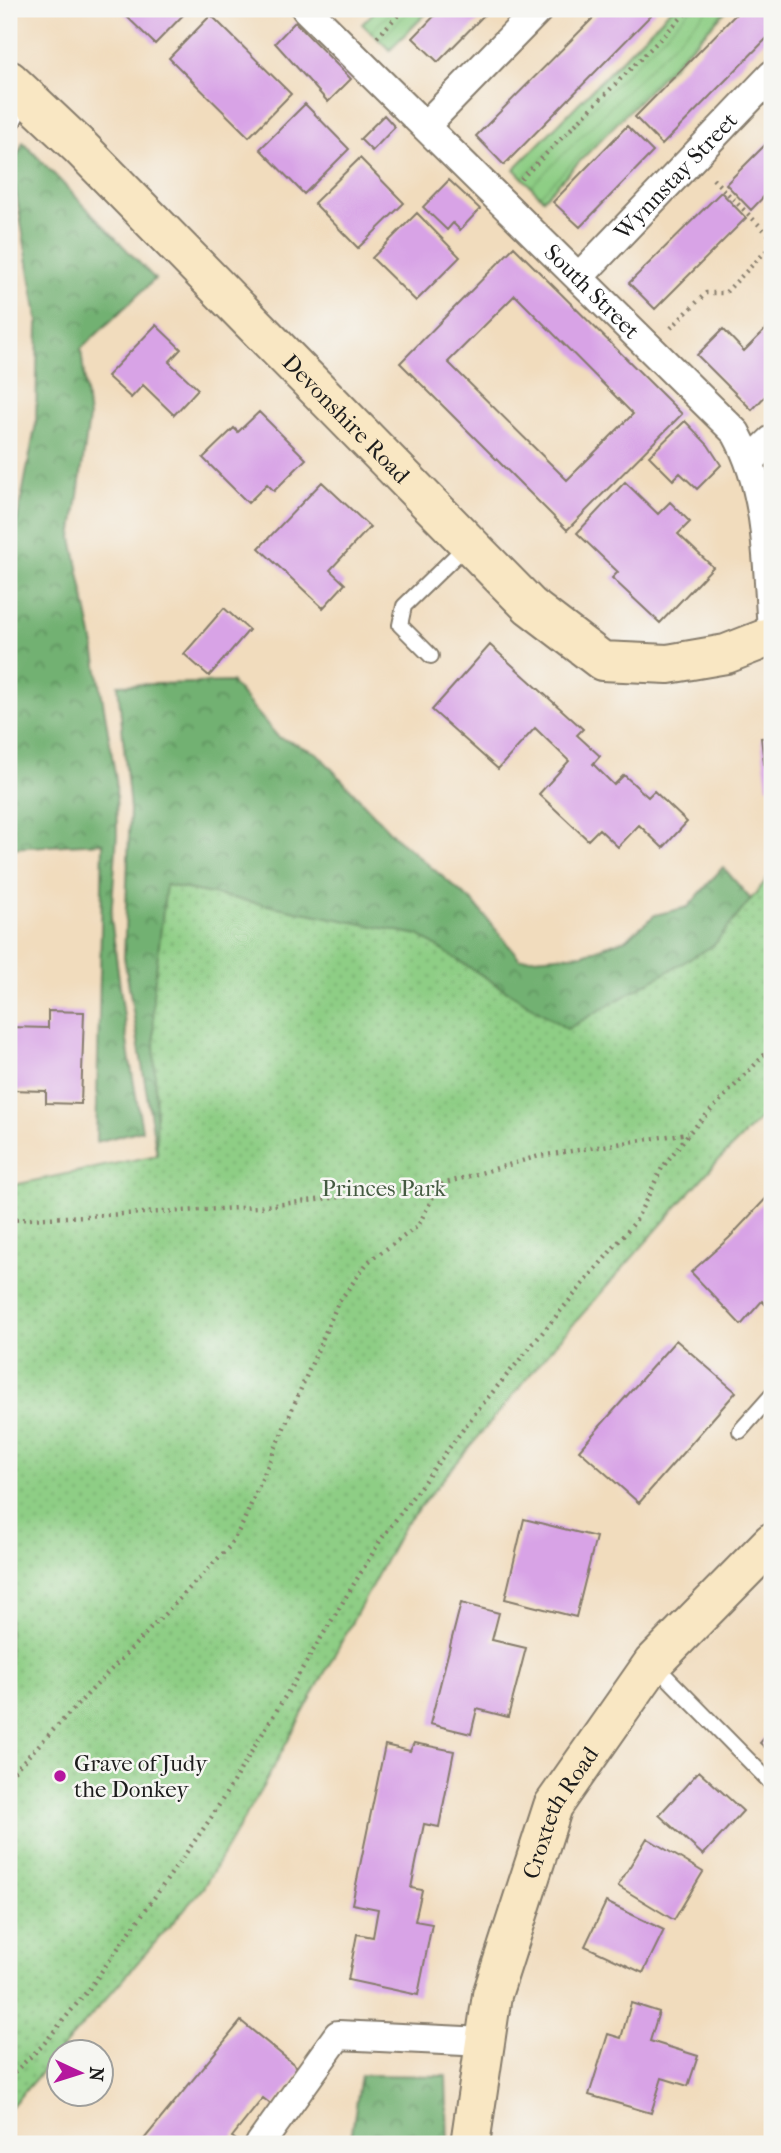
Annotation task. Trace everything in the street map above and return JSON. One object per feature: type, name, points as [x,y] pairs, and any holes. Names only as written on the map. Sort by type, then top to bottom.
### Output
[{"type":"main road","name":"Devonshire Road","points":[[12,96],[91,158],[530,606],[602,661],[668,664],[726,654],[772,636]]},
{"type":"main road","name":"Croxteth Road","points":[[470,2144],[492,1995],[553,1806],[653,1663],[772,1542]]},
{"type":"street","name":"South Street","points":[[306,9],[736,433],[751,460],[761,498],[772,630]]},
{"type":"street","points":[[426,125],[539,9]]},
{"type":"street","name":"Wynnstay Street","points":[[579,277],[772,75]]},
{"type":"street","points":[[751,460],[772,440]]},
{"type":"street","points":[[260,2144],[338,2035],[485,2042]]},
{"type":"lane","points":[[431,656],[400,625],[400,617],[404,606],[469,543]]},
{"type":"lane","points":[[740,1431],[772,1395]]},
{"type":"lane","points":[[653,1663],[772,1784]]},
{"type":"path","points":[[357,58],[404,9]]},
{"type":"path","points":[[501,200],[690,9]]},
{"type":"path","points":[[692,158],[772,238]]},
{"type":"path","points":[[651,349],[706,293],[725,293],[772,246]]},
{"type":"path","points":[[9,2077],[42,2046],[97,1978],[211,1818],[382,1538],[475,1412],[635,1222],[662,1168],[689,1133],[772,1047]]},
{"type":"path","points":[[9,1220],[258,1207],[439,1185],[539,1156],[689,1133]]},
{"type":"path","points":[[9,1776],[229,1548],[242,1525],[338,1303],[368,1262],[418,1226],[439,1185]]},
{"type":"green space","points":[[377,9],[431,9],[390,50],[362,24]]},
{"type":"green space","points":[[671,9],[728,9],[543,199],[514,169]]},
{"type":"green space","points":[[23,142],[155,279],[81,349],[89,418],[72,538],[93,641],[116,780],[117,835],[111,918],[142,1130],[96,1142],[103,843],[9,848],[9,584],[14,537],[36,423],[38,322],[12,169]]},
{"type":"green space","points":[[231,682],[278,737],[317,753],[395,837],[474,903],[520,959],[583,954],[626,939],[655,915],[688,907],[723,867],[766,917],[680,1032],[157,1155],[124,957],[130,810],[118,685]]},
{"type":"green space","name":"Princes Park","points":[[772,873],[772,1107],[713,1166],[548,1353],[404,1526],[265,1783],[203,1888],[71,2038],[46,2038],[46,2067],[9,2109],[9,1186],[157,1155],[153,996],[166,885],[418,935],[567,1029],[714,945]]},
{"type":"green space","points":[[361,2075],[446,2076],[448,2144],[350,2144]]},
{"type":"building","points":[[119,9],[189,9],[155,44]]},
{"type":"building","points":[[441,9],[490,9],[438,62],[413,38]]},
{"type":"building","points":[[602,9],[657,9],[504,165],[476,136]]},
{"type":"building","points":[[741,9],[772,9],[772,33],[662,145],[635,117]]},
{"type":"building","points":[[211,15],[291,94],[249,137],[169,58]]},
{"type":"building","points":[[295,22],[351,79],[328,102],[275,43]]},
{"type":"building","points":[[305,104],[349,149],[304,194],[260,149]]},
{"type":"building","points":[[384,115],[395,127],[372,151],[360,139]]},
{"type":"building","points":[[627,126],[653,152],[580,227],[553,202]]},
{"type":"building","points":[[772,138],[772,188],[751,210],[726,184]]},
{"type":"building","points":[[360,158],[404,203],[358,248],[314,203]]},
{"type":"building","points":[[449,180],[480,209],[460,230],[453,223],[447,230],[423,207]]},
{"type":"building","points":[[721,192],[746,218],[655,309],[629,283]]},
{"type":"building","points":[[417,213],[460,257],[416,301],[372,258]]},
{"type":"building","points":[[514,247],[682,414],[567,530],[400,363]],"holes":[[[515,295],[633,414],[567,480],[448,362]]]},
{"type":"building","points":[[772,323],[772,389],[752,410],[697,355],[723,329],[744,351]]},
{"type":"building","points":[[156,325],[181,349],[169,362],[198,389],[174,415],[143,385],[131,398],[107,376]]},
{"type":"building","points":[[259,412],[306,459],[274,491],[267,484],[248,503],[203,458],[234,428],[238,432]]},
{"type":"building","points":[[685,421],[708,445],[721,465],[697,489],[680,473],[673,480],[649,456]]},
{"type":"building","points":[[322,482],[370,527],[330,570],[345,584],[323,608],[259,548]]},
{"type":"building","points":[[625,482],[658,514],[670,502],[690,522],[678,534],[713,567],[660,623],[612,578],[618,572],[577,533]]},
{"type":"building","points":[[224,608],[249,630],[209,676],[184,654]]},
{"type":"building","points":[[490,645],[583,729],[577,735],[600,756],[593,764],[614,785],[624,775],[648,797],[654,791],[687,822],[663,848],[639,825],[618,847],[599,829],[588,840],[539,794],[569,761],[535,728],[498,769],[432,710]]},
{"type":"building","points":[[772,737],[772,786],[767,787],[761,738]]},
{"type":"building","points":[[48,1011],[84,1012],[81,1104],[46,1103],[46,1091],[9,1090],[9,1027],[48,1028]]},
{"type":"building","points":[[772,1192],[772,1311],[762,1301],[741,1325],[691,1272],[729,1238]]},
{"type":"building","points":[[676,1340],[736,1392],[639,1503],[579,1450]]},
{"type":"building","points":[[524,1519],[596,1537],[576,1617],[505,1599]]},
{"type":"building","points":[[461,1603],[499,1613],[492,1640],[526,1648],[508,1717],[477,1709],[471,1734],[430,1724]]},
{"type":"building","points":[[772,1729],[772,1754],[760,1743]]},
{"type":"building","points":[[414,1743],[454,1751],[439,1827],[424,1824],[411,1888],[422,1890],[415,1921],[432,1924],[418,1995],[348,1980],[357,1934],[373,1937],[378,1909],[352,1904],[385,1745],[410,1751]]},
{"type":"building","points":[[699,1771],[743,1811],[703,1855],[659,1815]]},
{"type":"building","points":[[647,1838],[703,1872],[674,1920],[618,1886]]},
{"type":"building","points":[[606,1902],[664,1930],[643,1973],[585,1946]]},
{"type":"building","points":[[631,2003],[659,2012],[650,2041],[698,2056],[688,2086],[662,2078],[651,2113],[589,2095],[608,2034],[621,2038]]},
{"type":"building","points":[[241,2021],[302,2071],[273,2106],[263,2098],[232,2137],[242,2144],[140,2144]]},
{"type":"place","name":"Grave of Judy the Donkey","points":[[60,1776]]}]
